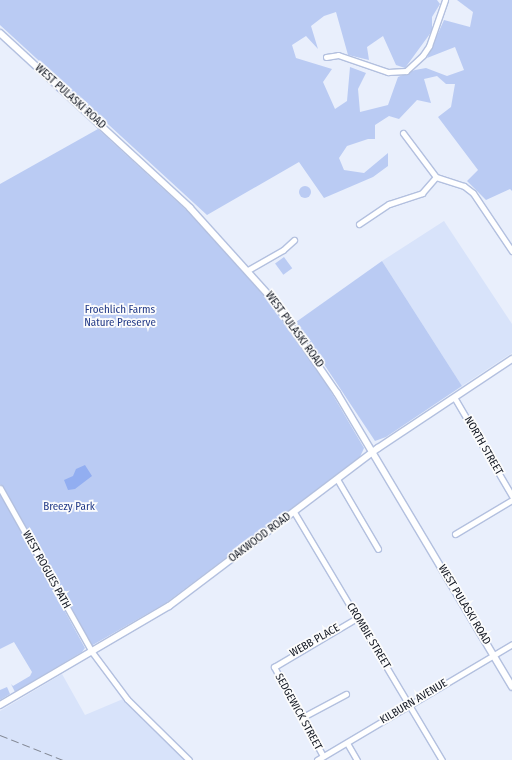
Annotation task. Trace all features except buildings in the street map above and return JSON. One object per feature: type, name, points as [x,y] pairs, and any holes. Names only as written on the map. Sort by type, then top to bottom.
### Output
[{"type":"main road","name":"WEST PULASKI ROAD","points":[[0,33],[169,187],[248,270],[285,316],[320,366],[373,452],[512,687]]},
{"type":"main road","name":"OAKWOOD ROAD","points":[[0,706],[169,606],[373,452],[512,358]]},
{"type":"street","points":[[326,57],[338,55],[388,72],[406,71],[424,55],[429,46],[445,0]]},
{"type":"street","points":[[403,133],[436,177],[464,186],[473,193],[512,251]]},
{"type":"street","points":[[359,224],[389,204],[422,193],[436,177]]},
{"type":"street","points":[[248,270],[283,250],[294,240]]},
{"type":"street","name":"NORTH STREET","points":[[454,397],[512,496]]},
{"type":"street","points":[[337,479],[378,549]]},
{"type":"street","name":"WEST ROGUES PATH","points":[[0,488],[92,652],[127,699],[189,760]]},
{"type":"street","points":[[455,534],[512,500]]},
{"type":"street","name":"CROMBIE STREET","points":[[294,512],[442,760]]},
{"type":"street","name":"WEBB PLACE","points":[[274,667],[357,618]]},
{"type":"street","name":"KILBURN AVENUE","points":[[317,760],[512,644]]},
{"type":"street","name":"SEDGEWICK STREET","points":[[274,667],[323,756]]},
{"type":"street","points":[[301,718],[346,694]]},
{"type":"street","points":[[346,743],[357,760]]},
{"type":"shaded area","points":[[444,221],[512,324],[512,353],[462,386],[382,261]]},
{"type":"shaded area","points":[[62,674],[85,715],[123,699],[186,760],[0,760],[0,711]]},
{"type":"green space","points":[[0,0],[437,0],[440,4],[432,17],[432,31],[405,68],[396,65],[383,36],[367,47],[369,60],[348,55],[336,12],[324,16],[311,26],[318,49],[306,36],[292,45],[296,58],[332,69],[323,82],[335,109],[347,101],[350,67],[366,73],[358,89],[360,112],[388,105],[398,77],[415,70],[426,68],[447,76],[464,70],[455,47],[427,58],[444,20],[470,27],[473,12],[457,0],[512,0],[512,191],[510,189],[486,200],[467,181],[478,170],[438,117],[451,107],[455,84],[446,84],[437,76],[424,79],[431,103],[417,100],[399,119],[389,116],[375,125],[375,139],[368,139],[347,146],[339,158],[344,170],[364,173],[388,153],[388,166],[373,177],[324,198],[299,162],[207,215],[0,25]]},
{"type":"green space","name":"Froehlich Farms Nature Preserve","points":[[98,129],[194,217],[266,298],[327,385],[364,448],[360,457],[166,603],[91,646],[0,484],[0,184]]},
{"type":"green space","points":[[303,186],[307,186],[311,192],[307,198],[303,198],[299,194],[299,190]]},
{"type":"green space","points":[[284,257],[292,268],[283,275],[275,263]]},
{"type":"green space","points":[[382,261],[462,386],[386,437],[375,441],[296,322]]},
{"type":"green space","points":[[0,493],[85,648],[82,652],[15,692],[11,684],[13,686],[30,676],[32,672],[14,642],[0,649]]},
{"type":"green space","points":[[7,687],[10,694],[0,700],[0,690]]},
{"type":"water","points":[[85,465],[92,476],[75,489],[68,490],[64,480],[73,476],[76,469]]},
{"type":"railway","points":[[0,735],[63,760]]},
{"type":"park label","name":"Breezy Park","points":[[69,507]]}]
